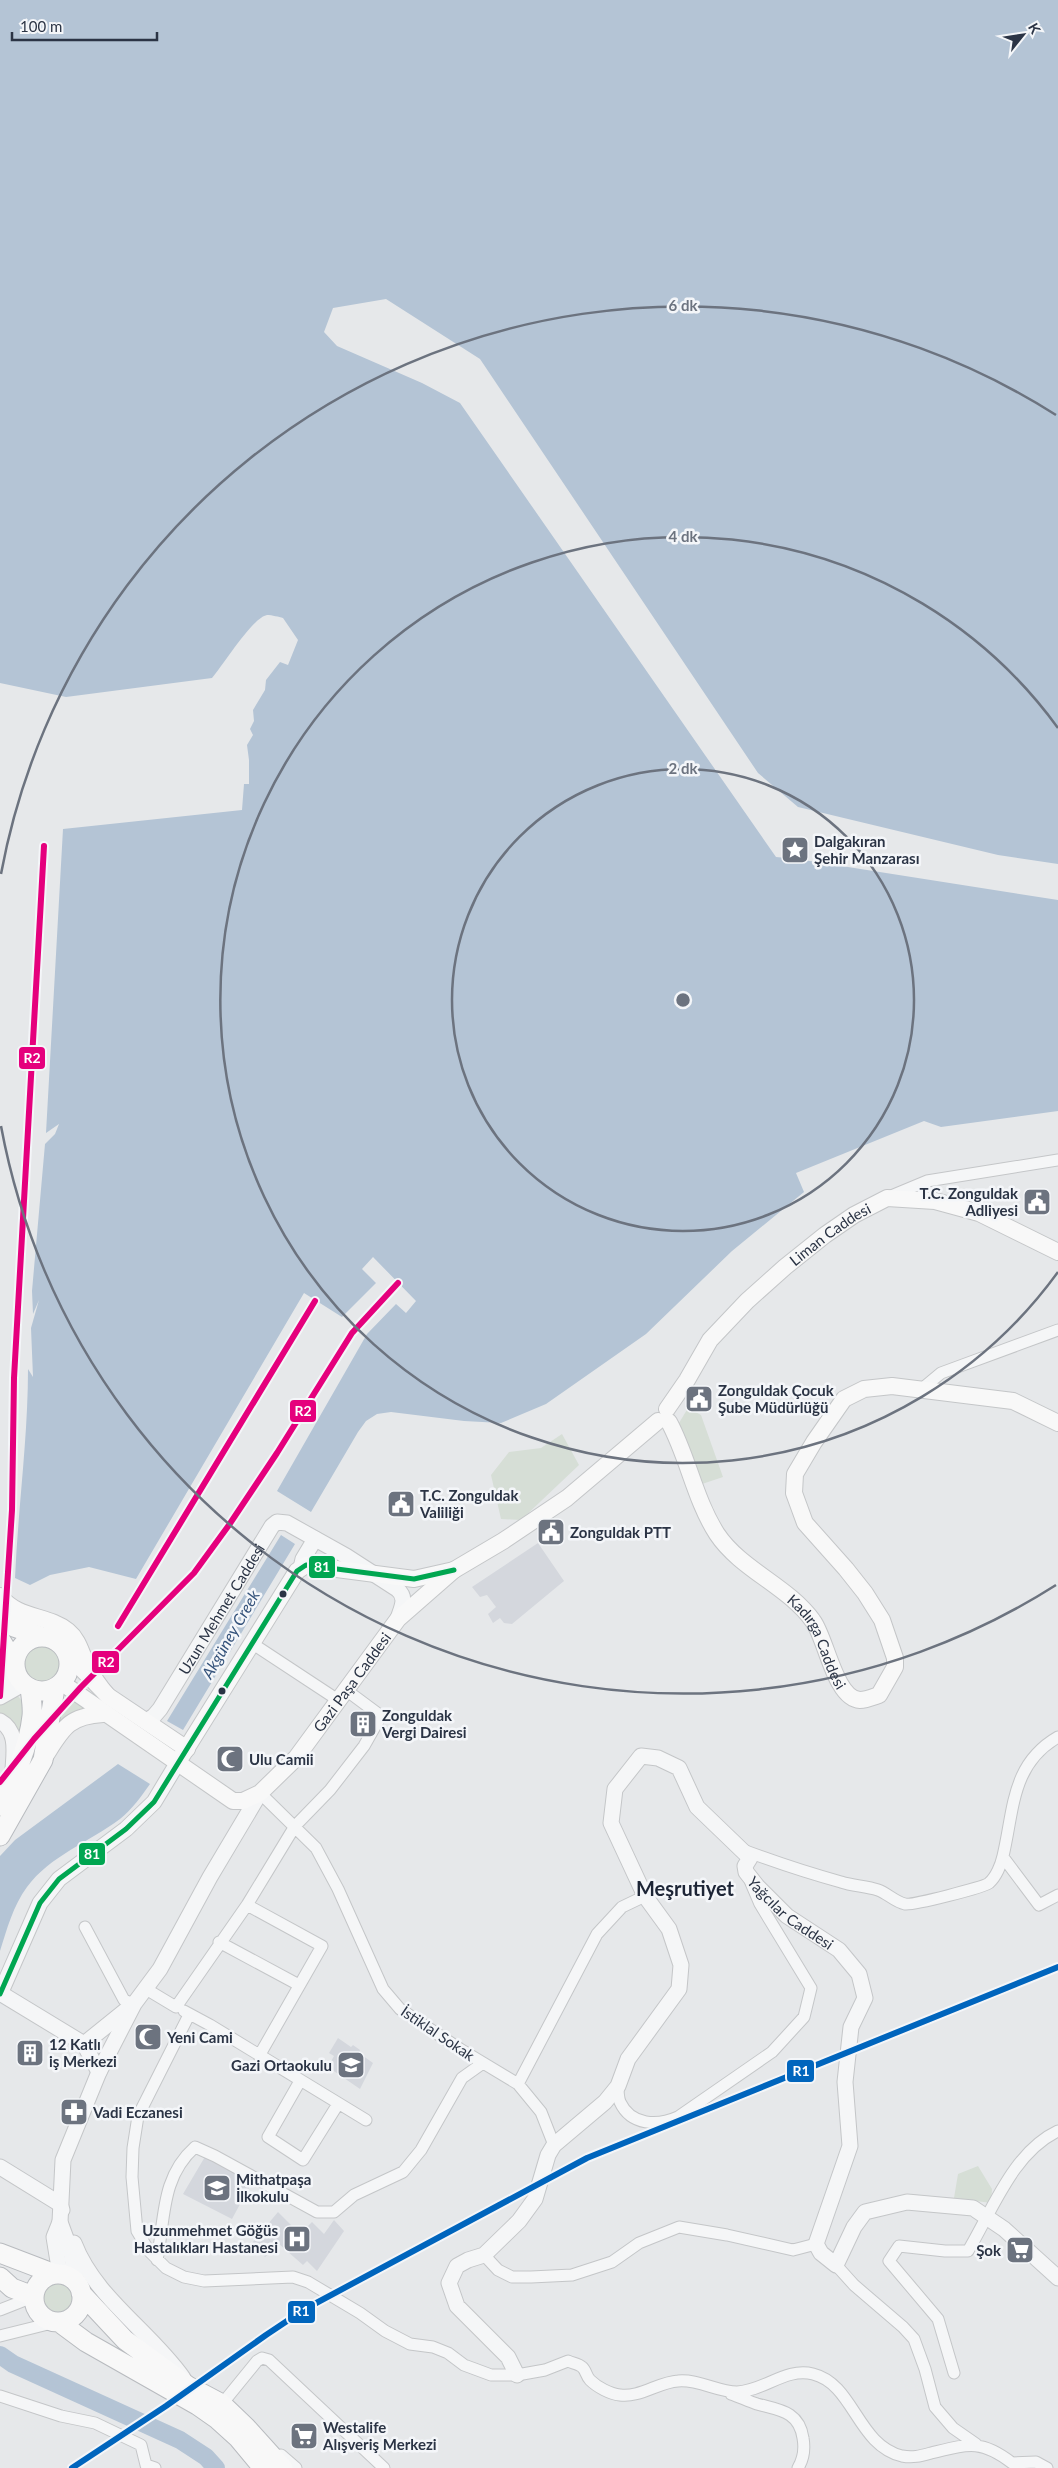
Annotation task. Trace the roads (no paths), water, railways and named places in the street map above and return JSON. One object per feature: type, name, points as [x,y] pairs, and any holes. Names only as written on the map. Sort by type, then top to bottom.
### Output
[{"type":"highway","points":[[0,1612],[14,1627],[58,1641],[68,1655],[69,1670],[58,1686],[43,1760],[0,1836]]},
{"type":"highway","points":[[0,1806],[12,1785],[32,1716],[16,1654],[25,1641],[40,1636]]},
{"type":"highway","points":[[0,1639],[21,1676],[38,1691],[58,1686]]},
{"type":"highway","points":[[0,2253],[57,2274],[69,2276],[126,2340],[246,2427],[283,2468]]},
{"type":"highway","points":[[57,2274],[46,2277],[39,2282],[33,2296],[37,2312],[43,2318],[58,2322],[86,2342],[197,2405],[216,2406]]},
{"type":"highway","points":[[0,2277],[12,2288],[33,2296]]},
{"type":"highway","points":[[58,2322],[73,2318],[78,2312],[81,2304],[79,2289]]},
{"type":"highway","points":[[216,2406],[238,2438],[264,2468]]},
{"type":"main road","points":[[887,1198],[935,1201],[979,1213],[1058,1252]]},
{"type":"main road","name":"Liman Caddesi","points":[[665,1417],[710,1340],[747,1301],[785,1266],[825,1235],[854,1215],[887,1198]]},
{"type":"main road","name":"Kadırga Caddesi","points":[[665,1417],[706,1513],[717,1534],[733,1552],[804,1609],[815,1623],[842,1687],[850,1696],[859,1700],[879,1695],[895,1667],[895,1658],[882,1620],[865,1593],[805,1524],[794,1493],[795,1474],[844,1399],[864,1389],[892,1386],[923,1388],[972,1397],[1013,1401],[1058,1423]]},
{"type":"main road","name":"Gazi Paşa Caddesi","points":[[260,1793],[296,1758],[398,1619],[454,1570],[503,1541],[567,1498],[665,1417]]},
{"type":"main road","points":[[182,1756],[297,1570],[306,1565],[414,1578],[454,1570]]},
{"type":"main road","points":[[0,1596],[12,1608],[30,1617],[47,1621],[69,1632],[77,1641],[97,1684],[108,1696]]},
{"type":"main road","points":[[68,1655],[108,1696],[146,1721],[182,1756],[233,1800],[243,1801],[260,1793]]},
{"type":"main road","points":[[58,1686],[129,1730],[182,1756]]},
{"type":"main road","points":[[43,1760],[62,1730],[71,1721],[85,1715],[104,1714]]},
{"type":"street","name":"Liman Caddesi","points":[[887,1198],[927,1181],[1058,1160]]},
{"type":"street","points":[[923,1388],[941,1373],[1058,1330]]},
{"type":"street","name":"Uzun Mehmet Caddesi","points":[[146,1721],[160,1709],[272,1526],[277,1522],[287,1523],[401,1592],[404,1600],[398,1619]]},
{"type":"street","points":[[301,1568],[310,1537]]},
{"type":"street","points":[[176,2007],[219,1942],[248,1905],[295,1826],[330,1790],[364,1746],[381,1716],[253,1644]]},
{"type":"street","points":[[0,1685],[21,1676]]},
{"type":"street","points":[[0,1697],[21,1676]]},
{"type":"street","points":[[0,1721],[6,1724],[15,1746],[12,1785]]},
{"type":"street","name":"Yağcılar Caddesi","points":[[739,1849],[843,1883],[878,1890],[905,1905],[922,1904],[988,1884],[996,1875],[1003,1857],[1007,1828],[1021,1775],[1028,1762],[1048,1743],[1058,1737]]},
{"type":"street","points":[[100,2072],[84,2044],[0,1994],[40,1903],[58,1879],[126,1829],[154,1802],[182,1756]]},
{"type":"street","points":[[517,2375],[508,2357],[457,2306],[450,2283],[457,2266],[484,2255],[503,2239],[535,2199],[548,2155],[554,2145],[589,2117],[618,2086],[628,2059],[679,1989],[681,1965],[669,1929],[645,1896],[611,1823],[616,1788],[641,1756],[658,1758],[679,1768],[697,1807],[739,1849]]},
{"type":"street","name":"İstiklal Sokak","points":[[260,1793],[316,1848],[383,1988],[400,2009],[482,2063],[518,2084],[541,2112],[554,2145]]},
{"type":"street","name":"Gazi Paşa Caddesi","points":[[60,2222],[63,2160],[100,2072],[134,2004],[160,1969],[210,1877],[260,1793]]},
{"type":"street","name":"Yağcılar Caddesi","points":[[739,1849],[750,1858],[745,1866],[746,1872],[787,1916],[839,1950],[858,1974],[865,1998],[851,2027],[845,2082],[850,2146],[816,2244]]},
{"type":"street","points":[[1003,1857],[1039,1905],[1058,1895]]},
{"type":"street","points":[[618,2086],[620,2102],[629,2113],[647,2124],[664,2123],[678,2117],[772,2052],[804,2017],[811,1988],[760,1904],[746,1872]]},
{"type":"street","points":[[518,2084],[598,1934],[622,1907],[645,1896]]},
{"type":"street","points":[[248,1905],[322,1946],[259,2056]]},
{"type":"street","points":[[84,2044],[134,2004],[124,2000],[86,1926]]},
{"type":"street","points":[[219,1942],[299,1985]]},
{"type":"street","points":[[146,1989],[189,2015],[210,2025],[366,2120]]},
{"type":"street","points":[[189,2015],[138,2116],[134,2134],[132,2177],[137,2231],[149,2251],[166,2268],[184,2277],[204,2281],[293,2277],[308,2282],[360,2313],[385,2331],[410,2344],[433,2347],[448,2353],[464,2365],[491,2375],[517,2375],[545,2370],[568,2361],[582,2366],[589,2380],[604,2390],[621,2396],[680,2380],[737,2392],[761,2388],[785,2375],[800,2372],[814,2374],[831,2382],[872,2438],[888,2452],[913,2458],[955,2447],[976,2444]]},
{"type":"street","points":[[158,2260],[168,2188],[179,2163],[195,2147],[317,2212],[334,2212],[354,2195],[403,2172],[421,2150],[462,2078],[482,2063]]},
{"type":"street","points":[[300,2081],[268,2137],[302,2160],[338,2104]]},
{"type":"street","points":[[954,2374],[938,2319],[889,2261],[898,2246],[945,2251],[968,2251],[1022,2160],[1043,2138],[1058,2131]]},
{"type":"street","points":[[0,2167],[60,2204],[78,2252],[98,2286],[160,2350],[188,2386]]},
{"type":"street","points":[[836,2265],[854,2227],[865,2212],[907,2202],[973,2208],[1004,2229],[1058,2278]]},
{"type":"street","points":[[57,2274],[54,2237],[60,2222]]},
{"type":"street","points":[[60,2222],[71,2252],[79,2289]]},
{"type":"street","points":[[484,2255],[498,2270],[512,2277],[531,2277],[572,2275],[612,2262],[638,2243],[679,2227],[727,2234],[793,2250],[816,2244],[821,2252],[854,2285],[903,2327],[914,2339],[925,2369],[935,2407],[953,2428],[976,2444],[996,2451],[1012,2463],[1036,2462],[1047,2468]]},
{"type":"street","points":[[0,2310],[33,2296]]},
{"type":"street","points":[[0,2336],[58,2322]]},
{"type":"street","points":[[216,2406],[257,2362],[262,2358],[269,2360],[384,2468]]},
{"type":"street","points":[[718,2388],[754,2403],[789,2412],[797,2420],[805,2450],[798,2468]]},
{"type":"street","points":[[0,2396],[60,2416],[95,2423],[141,2445],[146,2465],[155,2468]]},
{"type":"street","points":[[246,2427],[296,2468]]},
{"type":"water","points":[[0,0],[1058,0],[1058,864],[998,855],[798,807],[758,773],[480,359],[386,299],[333,308],[324,332],[337,346],[422,383],[460,403],[776,857],[1058,900],[1058,1111],[941,1127],[924,1121],[796,1173],[804,1192],[732,1251],[646,1334],[546,1404],[501,1423],[464,1421],[391,1412],[377,1414],[366,1421],[358,1432],[311,1512],[277,1491],[367,1334],[396,1304],[406,1313],[416,1301],[373,1257],[362,1269],[376,1283],[342,1317],[304,1293],[136,1579],[89,1567],[50,1575],[30,1585],[15,1578],[28,1369],[33,1377],[31,1328],[39,1300],[33,1314],[32,1291],[45,1144],[55,1134],[59,1124],[46,1133],[63,829],[242,810],[244,784],[249,784],[247,745],[253,735],[250,729],[254,721],[253,710],[265,690],[266,680],[280,662],[288,665],[298,640],[283,618],[267,615],[254,624],[246,633],[212,678],[66,697],[0,683]]},
{"type":"water","name":"Akgüney Creek","points":[[281,1535],[295,1544],[183,1730],[167,1721]]},
{"type":"water","points":[[118,1764],[150,1784],[136,1803],[120,1819],[58,1858],[36,1876],[18,1902],[0,1951],[0,1856],[15,1840]]},
{"type":"waterway","points":[[0,2355],[13,2364],[180,2440],[206,2457],[216,2468]]},
{"type":"place","name":"Dalgakıran Şehir Manzarası","points":[[795,850]]},
{"type":"place","name":"T.C. Zonguldak Adliyesi","points":[[1037,1202]]},
{"type":"place","name":"Zonguldak Çocuk Şube Müdürlüğü","points":[[699,1399]]},
{"type":"place","name":"T.C. Zonguldak Valiliği","points":[[401,1504]]},
{"type":"place","name":"Zonguldak PTT","points":[[551,1532]]},
{"type":"place","name":"Zonguldak Vergi Dairesi","points":[[363,1724]]},
{"type":"place","name":"Ulu Camii","points":[[230,1759]]},
{"type":"place","name":"Yeni Cami","points":[[148,2037]]},
{"type":"place","name":"12 Katlı iş Merkezi","points":[[30,2053]]},
{"type":"place","name":"Gazi Ortaokulu","points":[[351,2065]]},
{"type":"place","name":"Vadi Eczanesi","points":[[74,2112]]},
{"type":"place","name":"Mithatpaşa İlkokulu","points":[[217,2188]]},
{"type":"place","name":"Uzunmehmet Göğüs Hastalıkları Hastanesi","points":[[297,2239]]},
{"type":"place","name":"Şok","points":[[1020,2250]]},
{"type":"place","name":"Westalife Alışveriş Merkezi","points":[[304,2436]]},
{"type":"district","name":"Meşrutiyet","points":[[685,1888]]}]
